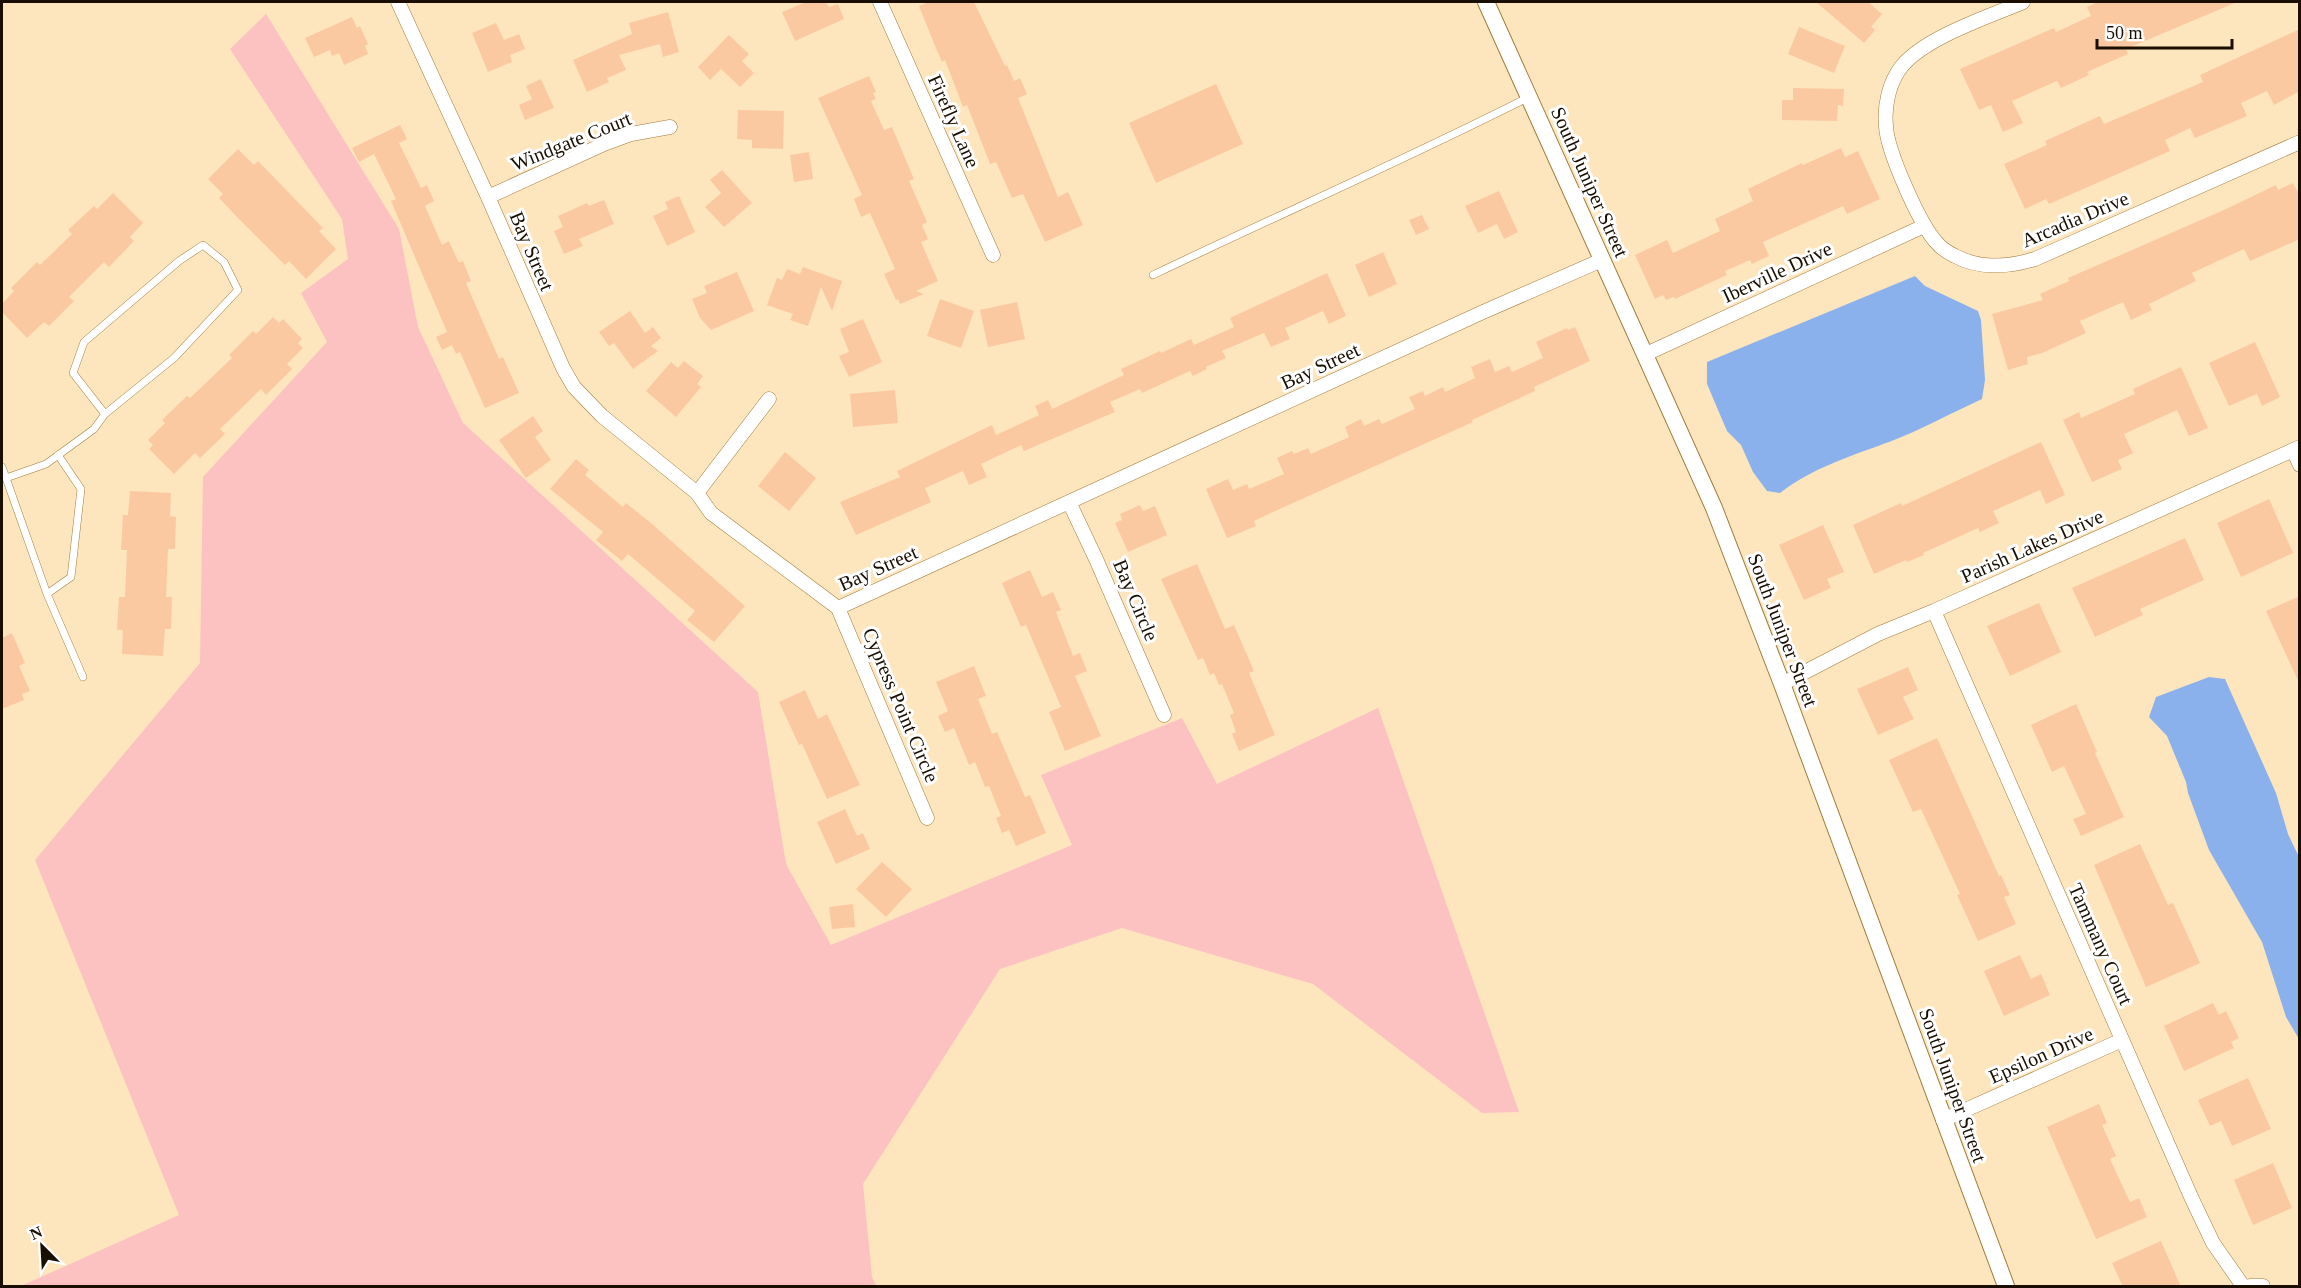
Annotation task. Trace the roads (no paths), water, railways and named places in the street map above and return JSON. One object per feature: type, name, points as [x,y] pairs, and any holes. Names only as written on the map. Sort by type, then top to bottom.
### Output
[{"type":"street","name":"Bay Street","points":[[398,2],[488,197],[553,349],[574,387],[602,416],[697,493],[711,513],[838,608],[1483,312],[1602,260]]},
{"type":"street","name":"Firefly Lane","points":[[880,2],[993,255]]},
{"type":"street","name":"South Juniper Street","points":[[1486,2],[1714,508],[1782,684],[2006,1287]]},
{"type":"street","name":"Arcadia Drive","points":[[2018,2],[1929,43],[1901,67],[1891,85],[1886,118],[1890,150],[1924,226],[1938,245],[1957,257],[1983,266],[2012,266],[2035,259],[2300,142]]},
{"type":"street","name":"Windgate Court","points":[[488,197],[604,144],[631,135],[670,127]]},
{"type":"street","name":"Iberville Drive","points":[[1646,354],[1924,226]]},
{"type":"street","points":[[697,493],[769,399]]},
{"type":"street","points":[[2296,448],[2300,465]]},
{"type":"street","name":"Parish Lakes Drive","points":[[1782,684],[1878,633],[1934,611],[2296,448]]},
{"type":"street","name":"Bay Circle","points":[[1069,502],[1164,715]]},
{"type":"street","name":"Cypress Point Circle","points":[[838,608],[927,818]]},
{"type":"street","name":"Tammany Court","points":[[1934,611],[2213,1243],[2243,1287]]},
{"type":"street","name":"Epsilon Drive","points":[[1943,1120],[2122,1040]]},
{"type":"street","points":[[2250,1287],[2263,1287]]},
{"type":"lane","points":[[1154,275],[1286,211],[1390,166],[1529,97]]},
{"type":"lane","points":[[6,478],[46,464],[94,429],[105,414],[174,358],[238,290],[224,262],[203,245],[179,261],[84,342],[73,373],[105,414]]},
{"type":"lane","points":[[47,594],[71,577],[81,489],[58,455]]},
{"type":"lane","points":[[2,467],[47,594],[83,677]]},
{"type":"water","points":[[1915,276],[1925,286],[1978,311],[1981,320],[1985,380],[1982,399],[1924,427],[1805,476],[1780,493],[1767,491],[1753,472],[1741,445],[1727,431],[1707,384],[1707,362]]},
{"type":"water","points":[[2209,677],[2225,679],[2276,793],[2288,834],[2299,857],[2299,1039],[2286,1017],[2262,942],[2209,850],[2186,782],[2167,736],[2149,717],[2156,697]]}]
